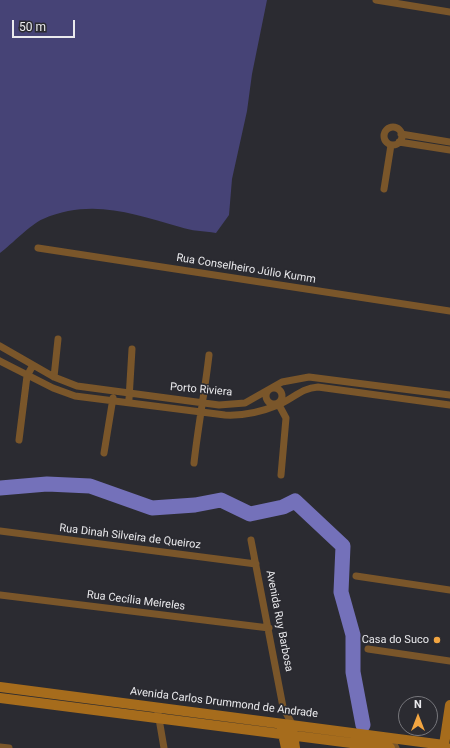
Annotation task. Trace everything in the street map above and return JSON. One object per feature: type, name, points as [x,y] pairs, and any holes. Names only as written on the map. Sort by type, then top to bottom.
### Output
[{"type":"main road","name":"Avenida Carlos Drummond de Andrade","points":[[0,687],[383,736],[446,746]]},
{"type":"main road","name":"Avenida Carlos Drummond de Andrade","points":[[0,698],[390,748]]},
{"type":"main road","points":[[446,746],[450,705]]},
{"type":"main road","name":"Avenida Ruy Barbosa","points":[[280,723],[288,734],[295,748]]},
{"type":"main road","name":"Avenida Ruy Barbosa","points":[[286,748],[288,734],[292,724]]},
{"type":"street","points":[[376,0],[450,12]]},
{"type":"street","points":[[392,145],[386,142],[384,137],[387,129],[396,128],[400,138]]},
{"type":"street","points":[[384,189],[392,145],[400,138],[428,142],[450,142]]},
{"type":"street","points":[[428,142],[450,150]]},
{"type":"street","name":"Rua Conselheiro Júlio Kumm","points":[[38,248],[450,311]]},
{"type":"street","points":[[54,377],[58,339]]},
{"type":"street","name":"Porto Riviera","points":[[0,346],[54,377],[77,386],[204,403],[228,405],[246,403],[257,398],[269,388],[291,379],[309,377],[450,395]]},
{"type":"street","points":[[129,404],[132,349]]},
{"type":"street","points":[[194,463],[200,412],[204,403],[209,355]]},
{"type":"street","name":"Porto Riviera","points":[[0,361],[27,376],[66,393],[112,402],[200,412],[241,415],[258,412],[279,405],[301,391],[312,388],[356,392],[450,405]]},
{"type":"street","points":[[19,440],[27,376],[33,365]]},
{"type":"street","points":[[356,392],[357,382]]},
{"type":"street","points":[[269,388],[278,389],[281,393],[282,398],[279,405],[270,404],[267,400],[266,393],[269,388]]},
{"type":"street","points":[[104,453],[113,392]]},
{"type":"street","points":[[279,405],[286,418],[281,476]]},
{"type":"street","name":"Rua Dinah Silveira de Queiroz","points":[[0,531],[256,564]]},
{"type":"street","name":"Avenida Ruy Barbosa","points":[[252,540],[283,707],[292,724]]},
{"type":"street","points":[[356,576],[450,590]]},
{"type":"street","name":"Rua Cecília Meireles","points":[[0,595],[269,628]]},
{"type":"street","points":[[368,649],[450,661]]},
{"type":"street","points":[[156,707],[164,748]]},
{"type":"street","name":"Avenida Ruy Barbosa","points":[[280,723],[283,707]]},
{"type":"street","points":[[383,736],[393,742],[396,748]]},
{"type":"street","points":[[0,747],[9,748]]},
{"type":"shaded area","points":[[0,0],[267,0],[252,74],[247,111],[232,179],[229,215],[216,233],[189,229],[146,217],[112,210],[78,210],[61,213],[43,219],[27,230],[0,253]]},
{"type":"waterway","points":[[0,488],[47,484],[90,486],[152,508],[195,505],[221,500],[250,514],[283,507],[295,501],[343,546],[341,592],[353,635],[353,672],[363,725]]},
{"type":"place","name":"Casa do Suco","points":[[437,640]]}]
